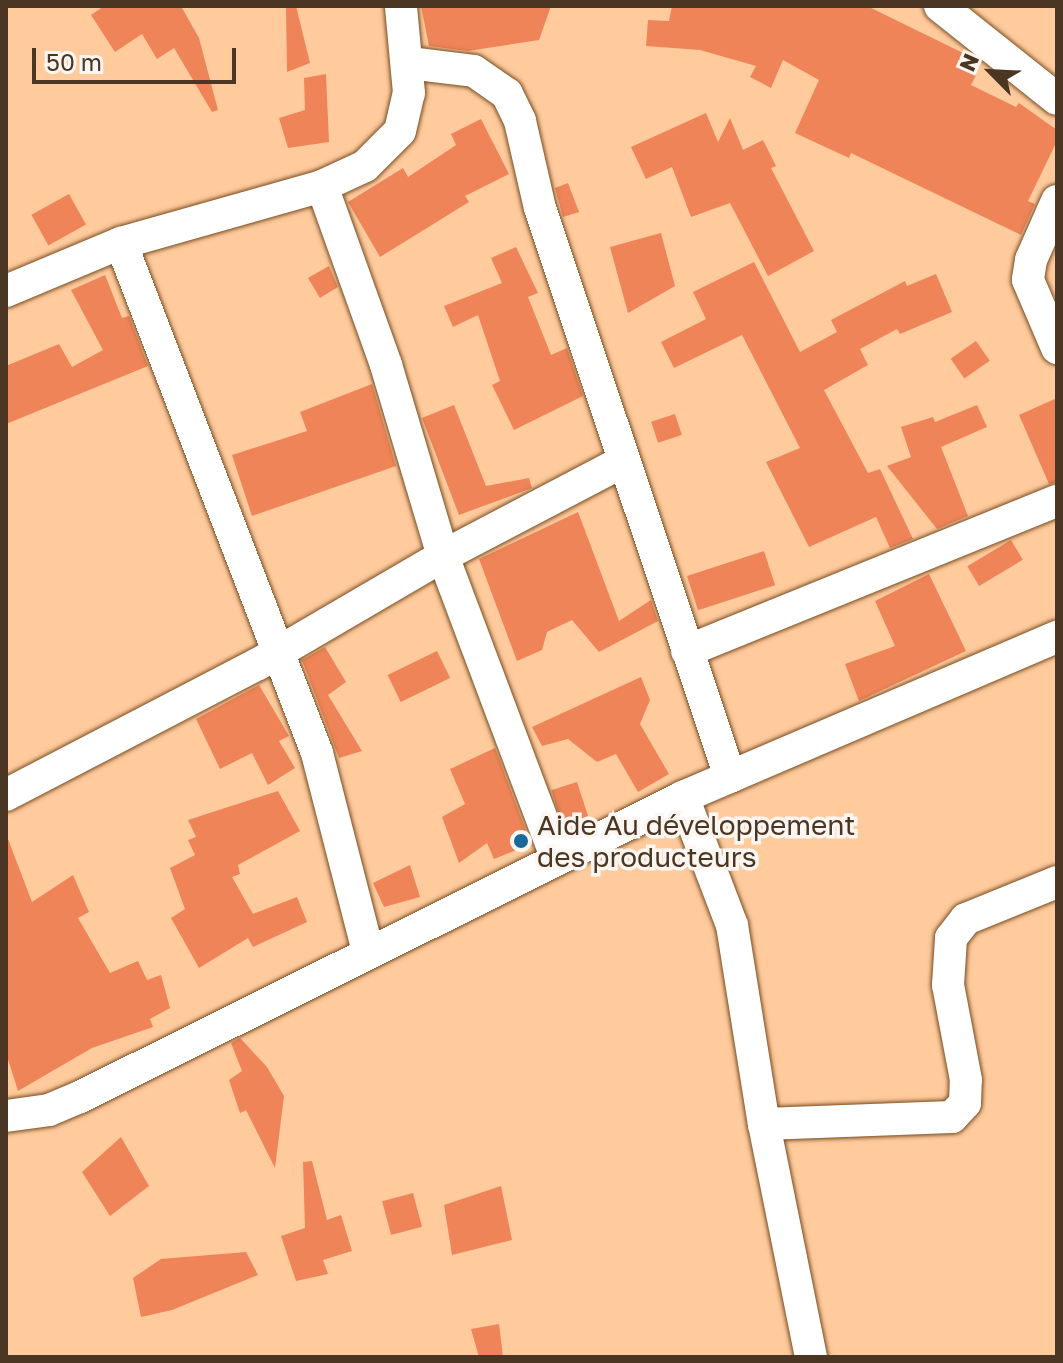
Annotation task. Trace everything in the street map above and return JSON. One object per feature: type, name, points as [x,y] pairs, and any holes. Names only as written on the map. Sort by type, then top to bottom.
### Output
[{"type":"street","points":[[6,291],[121,243],[322,186],[365,166],[400,131],[409,93],[409,63],[401,6]]},
{"type":"street","points":[[940,6],[1057,99]]},
{"type":"street","points":[[409,63],[474,71],[507,94],[624,461],[730,777]]},
{"type":"street","points":[[322,186],[386,365],[443,556],[556,857]]},
{"type":"street","points":[[1057,201],[1031,260],[1028,280],[1031,298],[1057,348]]},
{"type":"street","points":[[121,243],[317,753],[368,952]]},
{"type":"street","points":[[6,795],[279,652],[443,556],[624,461]]},
{"type":"street","points":[[687,651],[1057,501]]},
{"type":"street","points":[[6,1116],[49,1110],[80,1097],[556,857],[683,797],[1057,637]]},
{"type":"street","points":[[683,797],[732,925],[764,1124],[811,1357]]},
{"type":"street","points":[[764,1124],[952,1117],[965,1103],[966,1080],[948,985],[951,938],[966,919],[1057,882]]},
{"type":"building","points":[[104,6],[181,6],[199,38],[218,110],[212,112],[174,48],[157,59],[142,34],[115,52],[91,15]]},
{"type":"building","points":[[286,6],[296,6],[310,63],[287,72]]},
{"type":"building","points":[[421,6],[551,6],[539,40],[468,51],[429,46]]},
{"type":"building","points":[[672,6],[867,6],[963,53],[957,65],[976,75],[971,85],[1016,107],[1019,103],[1057,130],[1057,141],[1028,201],[1035,204],[1021,235],[851,153],[849,158],[795,133],[819,80],[783,60],[771,88],[750,77],[756,66],[700,50],[646,46],[648,20],[669,21]]},
{"type":"building","points":[[326,74],[329,142],[288,148],[279,118],[305,110],[304,78]]},
{"type":"building","points":[[706,113],[718,142],[730,118],[743,150],[763,140],[776,166],[771,168],[814,251],[768,276],[730,203],[691,217],[672,167],[646,179],[631,147]]},
{"type":"building","points":[[481,119],[509,174],[465,196],[469,202],[380,257],[348,202],[403,168],[408,177],[456,145],[451,134]]},
{"type":"building","points":[[568,183],[579,212],[563,217],[555,188]]},
{"type":"building","points":[[69,194],[86,225],[48,245],[31,215]]},
{"type":"building","points":[[661,233],[675,286],[628,313],[610,247]]},
{"type":"building","points":[[516,247],[538,293],[528,297],[551,355],[567,348],[583,396],[514,430],[492,385],[500,381],[478,315],[453,327],[444,306],[502,283],[491,258]]},
{"type":"building","points":[[754,262],[800,352],[837,332],[831,320],[905,281],[907,286],[936,274],[952,312],[900,334],[897,329],[860,349],[868,365],[824,390],[868,473],[880,469],[913,539],[890,548],[876,517],[809,547],[766,462],[800,448],[742,335],[674,368],[661,342],[706,319],[693,292]]},
{"type":"building","points":[[329,266],[338,287],[320,298],[308,278]]},
{"type":"building","points":[[105,275],[122,318],[129,316],[148,366],[6,424],[6,366],[59,344],[72,367],[103,350],[71,290]]},
{"type":"building","points":[[976,341],[990,361],[964,378],[951,359]]},
{"type":"building","points":[[372,384],[396,466],[252,516],[232,455],[307,431],[300,412]]},
{"type":"building","points":[[1057,398],[1057,482],[1049,484],[1019,415]]},
{"type":"building","points":[[454,405],[486,486],[529,478],[532,488],[459,515],[422,418]]},
{"type":"building","points":[[977,405],[987,427],[941,447],[968,516],[937,529],[887,466],[911,457],[901,427],[933,417],[935,422]]},
{"type":"building","points":[[675,414],[682,435],[658,443],[651,422]]},
{"type":"building","points":[[578,512],[619,621],[651,600],[658,621],[599,652],[572,620],[547,632],[542,650],[517,661],[479,559]]},
{"type":"building","points":[[1011,540],[1023,560],[979,586],[967,566]]},
{"type":"building","points":[[764,551],[775,585],[698,610],[687,576]]},
{"type":"building","points":[[929,574],[966,651],[859,701],[845,664],[895,646],[875,601]]},
{"type":"building","points":[[325,647],[346,682],[328,695],[362,751],[339,758],[302,660]]},
{"type":"building","points":[[437,651],[450,678],[401,702],[388,675]]},
{"type":"building","points":[[641,677],[650,700],[640,724],[669,774],[638,792],[616,754],[597,762],[568,739],[542,746],[532,727]]},
{"type":"building","points":[[259,685],[289,736],[279,741],[295,768],[268,785],[252,753],[220,769],[196,719]]},
{"type":"building","points":[[495,748],[531,844],[494,859],[487,843],[459,863],[442,817],[465,804],[450,769]]},
{"type":"building","points":[[577,782],[588,816],[562,825],[551,790]]},
{"type":"building","points":[[278,791],[300,831],[238,865],[240,874],[232,877],[253,914],[297,897],[307,922],[253,947],[248,938],[199,968],[171,918],[185,909],[170,868],[195,855],[188,840],[196,837],[188,820]]},
{"type":"building","points":[[8,839],[32,902],[73,875],[89,912],[78,918],[110,973],[138,961],[147,980],[161,975],[170,1008],[150,1019],[153,1027],[92,1048],[18,1091],[6,1053]]},
{"type":"building","points":[[410,865],[420,897],[384,907],[373,883]]},
{"type":"building","points":[[240,1038],[267,1067],[284,1096],[275,1168],[246,1110],[240,1113],[229,1080],[242,1071],[231,1043]]},
{"type":"building","points":[[121,1137],[149,1186],[110,1216],[82,1172]]},
{"type":"building","points":[[312,1161],[327,1220],[341,1215],[352,1251],[323,1260],[328,1274],[296,1281],[281,1236],[305,1228],[303,1162]]},
{"type":"building","points":[[501,1186],[512,1240],[452,1255],[444,1205]]},
{"type":"building","points":[[413,1193],[422,1227],[391,1235],[382,1201]]},
{"type":"building","points":[[246,1252],[258,1275],[172,1310],[141,1317],[133,1278],[161,1259]]},
{"type":"building","points":[[499,1324],[503,1357],[479,1357],[471,1329]]},
{"type":"place","name":"Aide Au développement des producteurs","points":[[521,841]]}]
